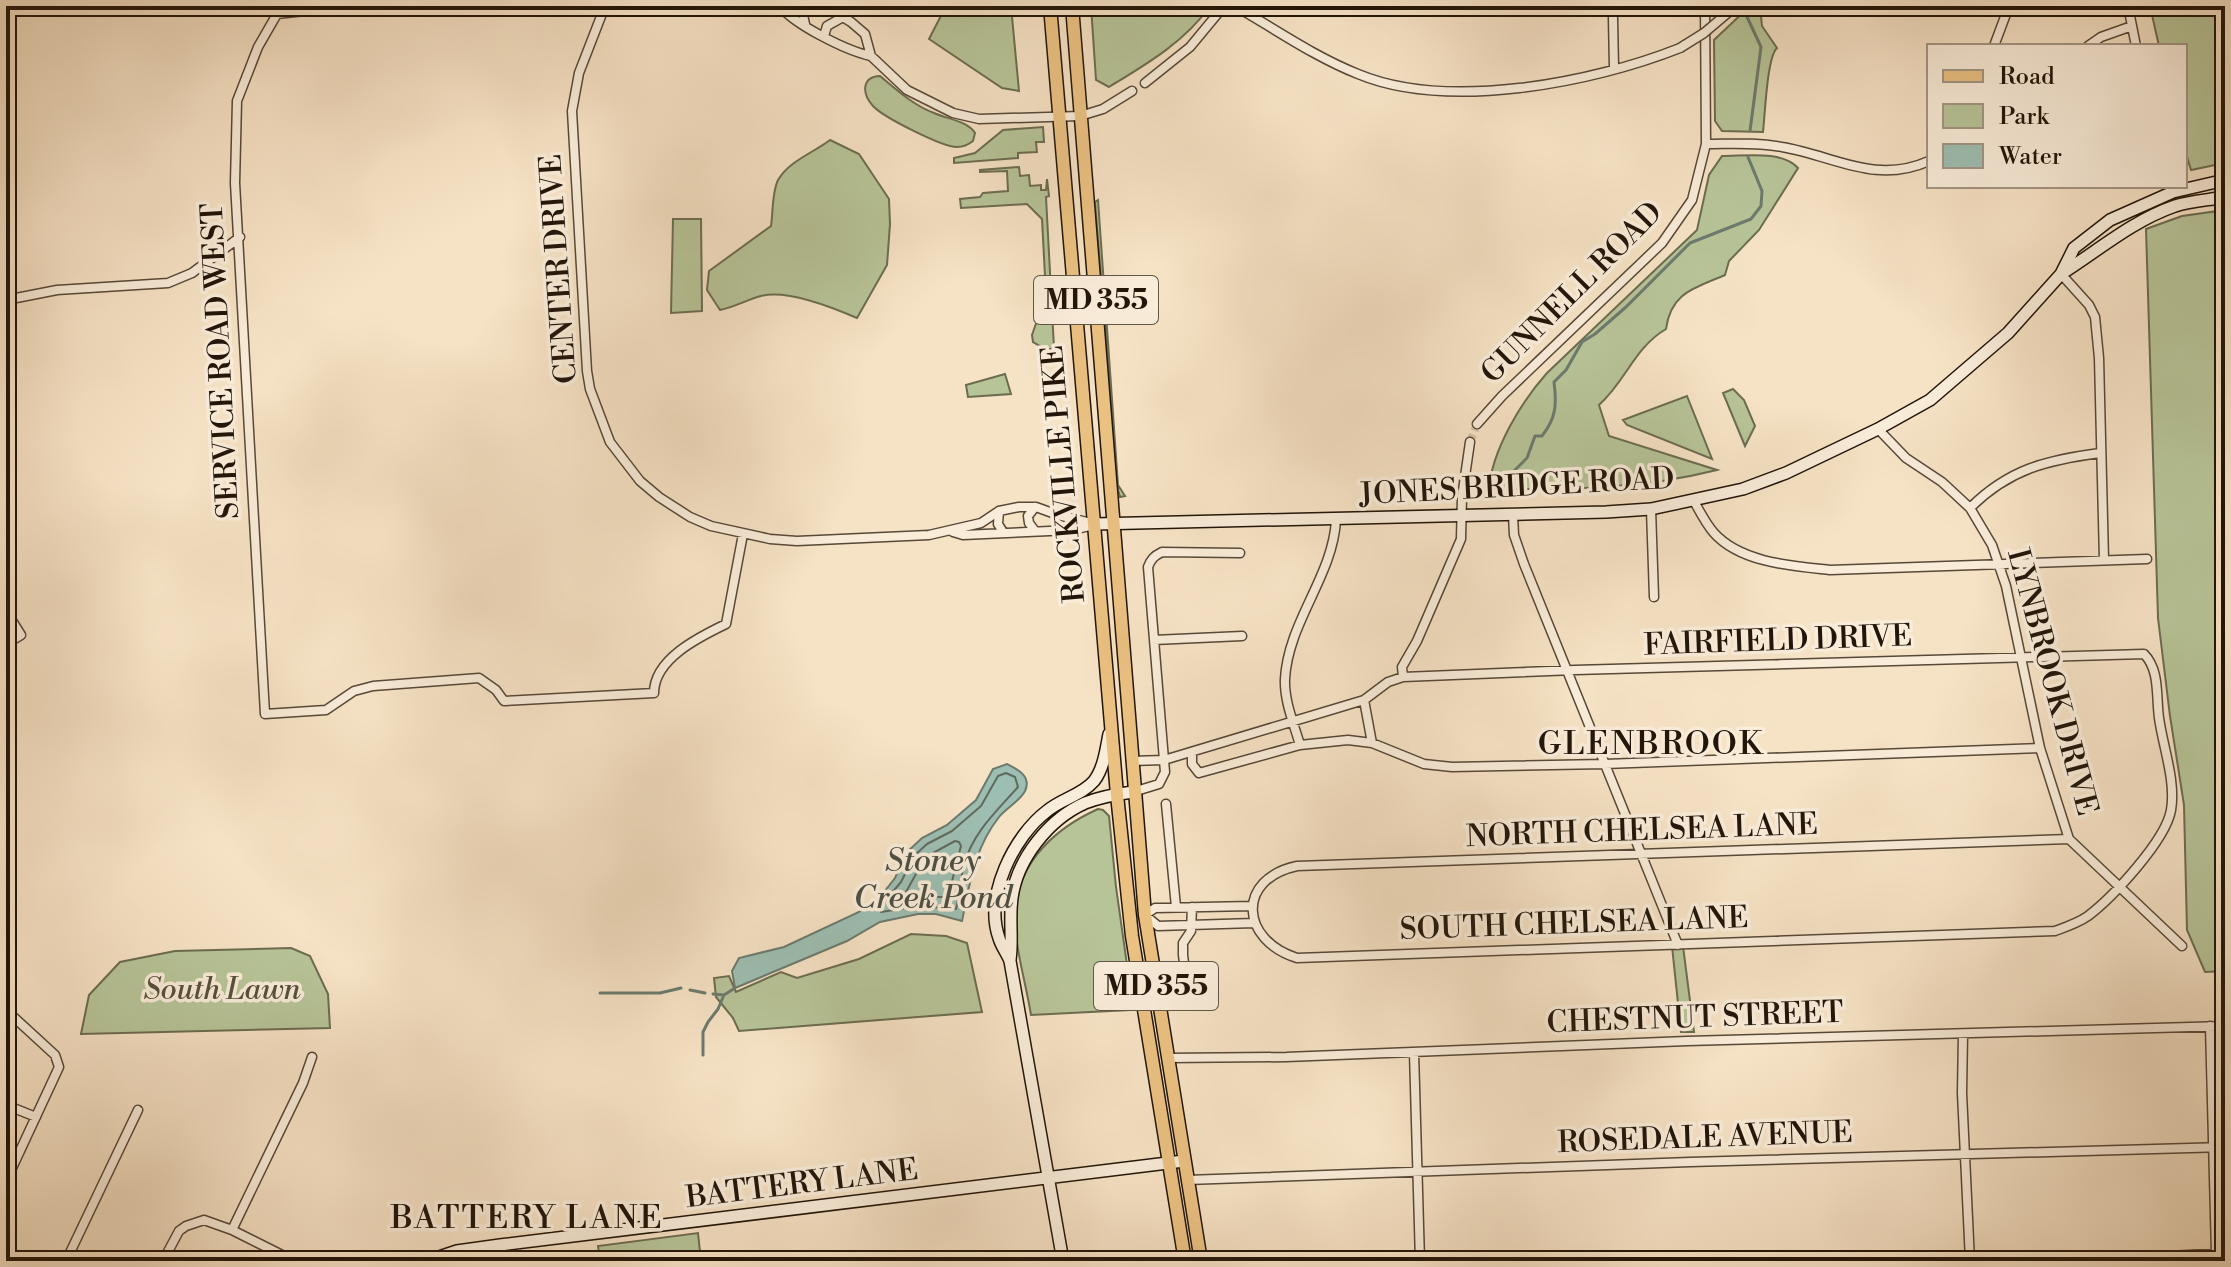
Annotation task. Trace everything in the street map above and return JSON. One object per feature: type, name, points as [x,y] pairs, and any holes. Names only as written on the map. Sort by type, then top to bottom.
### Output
[{"type":"main road","name":"ROCKVILLE PIKE","points":[[1050,6],[1117,795]]},
{"type":"main road","name":"ROCKVILLE PIKE","points":[[1072,6],[1133,792]]},
{"type":"main road","name":"MD 355","points":[[1133,792],[1145,915],[1201,1261]]},
{"type":"main road","name":"MD 355","points":[[1117,795],[1130,916],[1185,1261]]},
{"type":"main road","points":[[1130,916],[1145,915]]},
{"type":"main road","points":[[1151,1059],[1167,1058]]},
{"type":"street","name":"SERVICE ROAD WEST","points":[[350,6],[277,14],[258,47],[237,101],[235,183],[265,714],[326,710],[354,691],[373,686],[479,678],[496,690],[504,701],[654,693],[656,676],[662,667],[703,634],[726,624],[743,534]]},
{"type":"street","name":"CENTER DRIVE","points":[[605,6],[579,73],[572,111],[587,371],[600,420],[610,442],[640,481],[672,507],[711,526],[797,541],[917,536],[981,523],[999,511],[1036,507],[1095,524]]},
{"type":"street","points":[[780,6],[790,17],[849,51],[871,56],[907,90],[953,113],[979,119],[1080,116],[1103,109],[1132,91]]},
{"type":"street","points":[[801,6],[806,26]]},
{"type":"street","points":[[825,6],[865,34],[871,56]]},
{"type":"street","points":[[1145,83],[1190,47],[1224,6]]},
{"type":"street","points":[[1235,6],[1333,63],[1360,75],[1404,87],[1511,90],[1542,86],[1680,48],[1736,6]]},
{"type":"street","name":"GUNNELL ROAD","points":[[1477,424],[1502,396],[1668,236],[1692,200],[1706,144],[1705,6]]},
{"type":"street","points":[[1995,44],[2009,6]]},
{"type":"street","points":[[2128,6],[2136,44]]},
{"type":"street","points":[[1613,12],[1614,68]]},
{"type":"street","points":[[824,36],[827,26],[843,17]]},
{"type":"street","points":[[2091,44],[2132,26]]},
{"type":"street","points":[[1706,144],[1782,147],[1881,172],[1905,170],[1927,162]]},
{"type":"street","name":"JONES BRIDGE ROAD","points":[[2187,187],[2225,180]]},
{"type":"street","points":[[2173,189],[2177,205]]},
{"type":"street","name":"JONES BRIDGE ROAD","points":[[2061,274],[2074,248],[2110,220],[2173,189]]},
{"type":"street","name":"JONES BRIDGE ROAD","points":[[1095,524],[1336,520],[1651,509],[1743,489],[1786,473],[1930,400],[2008,333],[2061,274],[2123,230],[2177,205],[2225,197]]},
{"type":"street","points":[[6,300],[57,290],[168,283],[192,273],[240,237]]},
{"type":"street","points":[[2061,274],[2089,305],[2095,317],[2099,358],[2104,560]]},
{"type":"street","name":"LYNBROOK DRIVE","points":[[1878,429],[1906,458],[1942,482],[1970,508],[1992,545],[2023,658],[2040,748],[2069,839],[2182,946]]},
{"type":"street","points":[[1131,761],[1164,760],[1364,700],[1388,682],[1403,677],[1402,667],[1417,641],[1461,539],[1462,497],[1470,442]]},
{"type":"street","points":[[1970,508],[1988,490],[2021,470],[2057,459],[2100,453]]},
{"type":"street","points":[[1694,501],[1715,535],[1728,545],[1749,555],[1788,566],[1830,570],[2147,559]]},
{"type":"street","points":[[1035,531],[1028,516],[1036,507]]},
{"type":"street","points":[[1651,509],[1654,597]]},
{"type":"street","points":[[999,511],[998,524],[1003,532]]},
{"type":"street","points":[[1513,515],[1514,535],[1678,945]]},
{"type":"street","points":[[1300,745],[1285,689],[1287,663],[1331,552],[1336,520]]},
{"type":"street","name":"CENTER DRIVE","points":[[952,531],[963,535],[1072,530],[1095,524]]},
{"type":"street","points":[[1063,1261],[1010,961],[1012,895],[1030,851],[1069,812],[1093,800],[1152,787],[1163,779],[1148,567],[1153,557],[1162,552],[1240,553]]},
{"type":"street","points":[[6,611],[21,635],[6,644]]},
{"type":"street","points":[[1154,640],[1242,636]]},
{"type":"street","name":"FAIRFIELD DRIVE","points":[[1403,677],[2135,653],[2144,654],[2152,662]]},
{"type":"street","name":"SOUTH CHELSEA LANE","points":[[1254,923],[1267,944],[1297,958],[2055,931],[2089,915],[2118,886],[2156,844],[2171,810],[2171,788],[2152,662]]},
{"type":"street","points":[[1364,700],[1372,743]]},
{"type":"street","points":[[1010,961],[998,938],[997,927],[999,887],[1005,867],[1034,821],[1094,780],[1104,761],[1111,722]]},
{"type":"street","points":[[1192,752],[1194,769],[1206,772],[1300,745],[1348,740],[1372,743],[1403,757],[1442,766],[1605,764],[2040,748]]},
{"type":"street","points":[[1166,804],[1176,907]]},
{"type":"street","name":"NORTH CHELSEA LANE","points":[[1252,906],[1257,893],[1269,878],[1286,868],[1297,866],[2069,839]]},
{"type":"street","points":[[1252,906],[1254,923],[1158,926],[1145,915],[1155,908],[1176,907],[1252,906]]},
{"type":"street","points":[[1189,1001],[1183,943],[1190,935],[1192,907]]},
{"type":"street","points":[[6,1010],[55,1055],[59,1067],[6,1181]]},
{"type":"street","points":[[2077,1261],[2198,1258],[2221,1254],[2210,1026]]},
{"type":"street","name":"CHESTNUT STREET","points":[[1167,1058],[2225,1026]]},
{"type":"street","points":[[1963,1034],[1964,1154],[1970,1261]]},
{"type":"street","points":[[1414,1052],[1420,1261]]},
{"type":"street","points":[[232,1230],[303,1083],[312,1057]]},
{"type":"street","points":[[6,1105],[36,1117]]},
{"type":"street","points":[[66,1261],[138,1110]]},
{"type":"street","name":"ROSEDALE AVENUE","points":[[1187,1180],[2225,1147]]},
{"type":"street","name":"BATTERY LANE","points":[[427,1261],[476,1248],[1184,1161]]},
{"type":"street","points":[[163,1261],[179,1231],[204,1220],[232,1230],[294,1261]]},
{"type":"street","points":[[264,1261],[270,1249]]},
{"type":"green space","points":[[946,6],[1011,6],[1019,91],[1002,88],[929,39]]},
{"type":"green space","points":[[1091,6],[1210,6],[1177,42],[1109,87],[1096,80]]},
{"type":"green space","points":[[1750,6],[1760,6],[1762,26],[1777,48],[1769,74],[1763,132],[1722,131],[1715,121],[1714,40]]},
{"type":"green space","points":[[2150,6],[2225,6],[2225,163],[2191,170],[2187,157],[2187,44],[2159,44]]},
{"type":"green space","points":[[880,76],[919,106],[972,129],[975,133],[973,141],[961,147],[949,146],[913,131],[879,111],[869,101],[865,87],[869,79]]},
{"type":"green space","points":[[1043,127],[1044,142],[1036,142],[1037,152],[1018,153],[1018,158],[954,163],[954,158],[975,153],[1003,130]]},
{"type":"green space","points":[[830,140],[859,154],[889,199],[887,265],[857,318],[783,295],[761,296],[720,310],[707,290],[709,271],[771,226],[778,180],[795,162]]},
{"type":"green space","points":[[1722,156],[1773,156],[1798,168],[1759,230],[1729,261],[1725,275],[1694,288],[1679,299],[1666,329],[1638,355],[1599,405],[1609,436],[1717,470],[1631,485],[1489,489],[1502,443],[1537,385],[1697,230],[1709,175]]},
{"type":"green space","points":[[1019,167],[1020,176],[1029,175],[1030,186],[1041,185],[1041,190],[1046,190],[1047,179],[1054,348],[1047,350],[1033,342],[1032,335],[1046,295],[1042,219],[1027,204],[961,208],[960,199],[1008,191],[1007,171],[980,170]]},
{"type":"green space","points":[[1098,200],[1118,485],[1125,496],[1120,497],[1118,490],[1095,202]]},
{"type":"green space","points":[[2225,210],[2225,971],[2205,972],[2187,930],[2184,805],[2158,618],[2146,229],[2182,216]]},
{"type":"green space","points":[[673,219],[701,219],[702,311],[671,313]]},
{"type":"green space","points":[[1005,374],[1011,394],[968,397],[966,385]]},
{"type":"green space","points":[[1733,389],[1744,400],[1755,426],[1745,446],[1723,393]]},
{"type":"green space","points":[[1687,396],[1712,459],[1627,425],[1623,420]]},
{"type":"green space","points":[[1098,809],[1109,816],[1131,993],[1130,1010],[1031,1015],[1016,935],[1018,892],[1042,848],[1068,826]]},
{"type":"green space","points":[[911,934],[946,936],[967,943],[982,1012],[739,1031],[716,997],[714,978],[729,976],[736,992],[781,972],[797,978],[859,959]]},
{"type":"green space","points":[[1672,946],[1683,946],[1694,1032],[1681,1032]]},
{"type":"green space","name":"South Lawn","points":[[291,948],[310,956],[328,994],[330,1028],[81,1034],[89,995],[120,962],[175,951]]},
{"type":"green space","points":[[698,1233],[701,1261],[600,1261],[598,1246]]},
{"type":"water","name":"Stoney Creek Pond","points":[[1007,764],[1025,777],[1027,786],[1020,798],[999,817],[984,841],[974,867],[962,921],[936,914],[918,914],[880,922],[847,941],[735,988],[732,971],[739,958],[784,947],[859,912],[880,897],[895,878],[907,852],[922,838],[947,825],[976,800],[993,769]]},
{"type":"waterway","points":[[1742,6],[1761,47],[1750,131]]},
{"type":"waterway","points":[[1504,481],[1527,458],[1535,436],[1542,436],[1550,423],[1555,404],[1554,382],[1566,370],[1582,342],[1626,307],[1690,243],[1751,219],[1761,206],[1762,191],[1748,157]]},
{"type":"waterway","points":[[600,993],[660,993],[681,988]]},
{"type":"waterway","points":[[703,1055],[703,1032],[724,995],[735,988]]},
{"type":"waterway","points":[[690,990],[705,993]]},
{"type":"waterway","points":[[713,994],[724,995]]},
{"type":"tunnel","points":[[1470,442],[1477,424]]},
{"type":"district","name":"GLENBROOK","points":[[1651,744]]},
{"type":"district","name":"BATTERY LANE","points":[[527,1218]]}]
